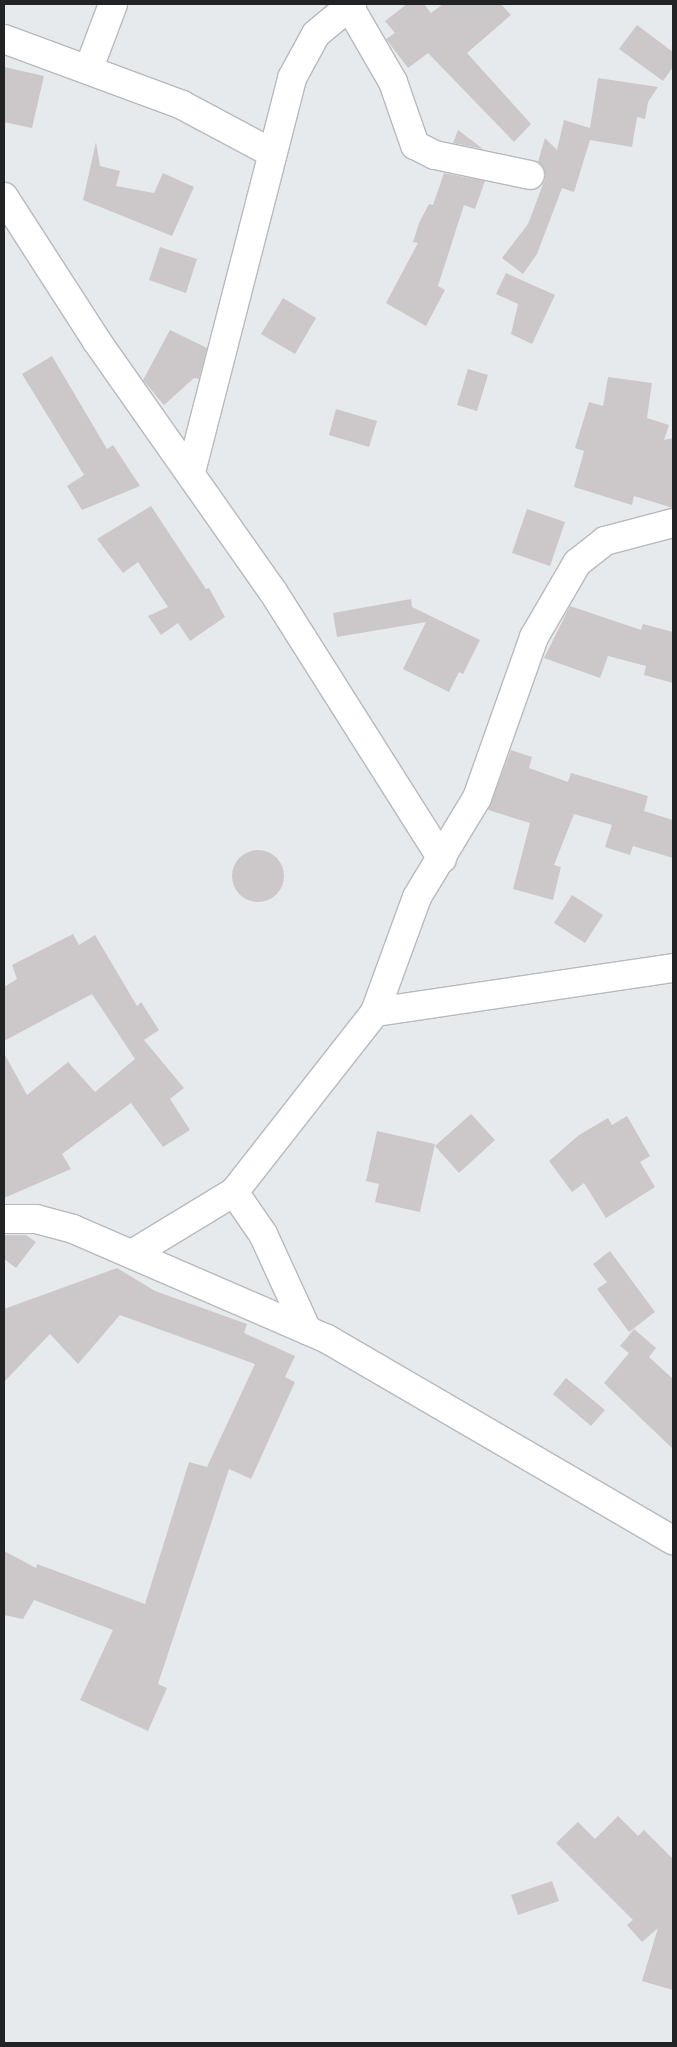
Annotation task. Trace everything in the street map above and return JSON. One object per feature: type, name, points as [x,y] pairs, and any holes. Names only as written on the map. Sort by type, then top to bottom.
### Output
[{"type":"street","points":[[89,68],[112,4]]},
{"type":"street","points":[[191,472],[270,152],[302,54],[316,34],[351,5],[394,82],[415,145],[435,155],[530,175]]},
{"type":"street","points":[[4,39],[89,68],[182,105],[270,152]]},
{"type":"street","points":[[4,197],[96,340],[191,472],[272,590],[442,859]]},
{"type":"street","points":[[132,1254],[234,1192],[375,1012],[417,897],[442,859],[477,798],[534,637],[577,563],[605,540],[673,523]]},
{"type":"street","points":[[375,1012],[673,968]]},
{"type":"street","points":[[234,1192],[263,1234],[307,1330]]},
{"type":"street","points":[[4,1219],[36,1220],[73,1229],[307,1330],[468,1417],[673,1540]]},
{"type":"building","points":[[407,4],[424,4],[431,13],[443,4],[501,4],[511,15],[467,53],[531,124],[514,142],[428,53],[408,68],[386,39],[395,33],[385,21]]},
{"type":"building","points":[[637,25],[673,52],[673,67],[663,81],[619,49]]},
{"type":"building","points":[[4,67],[44,76],[32,128],[4,122]]},
{"type":"building","points":[[598,78],[658,87],[648,102],[645,119],[637,117],[632,147],[590,140],[574,192],[562,188],[537,254],[523,274],[502,258],[528,224],[545,179],[538,162],[545,138],[557,150],[564,120],[590,128]]},
{"type":"building","points":[[458,130],[483,149],[453,143]]},
{"type":"building","points":[[96,142],[100,166],[120,171],[116,186],[154,193],[163,173],[194,187],[172,236],[83,200]]},
{"type":"building","points":[[444,173],[485,181],[475,209],[464,205],[438,286],[445,290],[426,326],[386,303],[418,243],[413,242],[419,223],[429,204],[433,205]]},
{"type":"building","points":[[160,247],[197,259],[186,293],[149,280]]},
{"type":"building","points":[[506,273],[555,295],[532,344],[511,334],[518,304],[496,294]]},
{"type":"building","points":[[283,298],[316,318],[295,354],[261,334]]},
{"type":"building","points":[[170,330],[207,348],[199,379],[194,378],[164,405],[143,380]]},
{"type":"building","points":[[52,356],[107,449],[113,445],[140,486],[82,510],[67,486],[84,475],[22,374]]},
{"type":"building","points":[[468,369],[488,375],[477,411],[457,405]]},
{"type":"building","points":[[608,377],[652,383],[647,418],[669,425],[664,440],[673,438],[673,508],[634,496],[632,505],[574,487],[584,451],[575,448],[589,402],[603,406]]},
{"type":"building","points":[[336,409],[377,421],[369,447],[329,435]]},
{"type":"building","points":[[151,506],[206,589],[209,588],[225,617],[190,641],[178,623],[161,635],[148,616],[168,607],[138,562],[123,573],[97,539]]},
{"type":"building","points":[[527,509],[565,522],[550,566],[512,553]]},
{"type":"building","points":[[411,599],[412,607],[480,640],[463,674],[459,672],[449,692],[403,669],[426,622],[337,637],[333,613]]},
{"type":"building","points":[[570,606],[641,630],[643,624],[673,632],[673,683],[644,675],[646,666],[608,656],[600,678],[544,658]]},
{"type":"building","points":[[511,750],[532,757],[529,768],[568,782],[571,773],[648,796],[644,811],[673,820],[673,858],[633,846],[630,855],[605,847],[612,825],[574,814],[554,865],[561,867],[553,900],[513,889],[530,823],[488,810]]},
{"type":"building","points":[[253,850],[263,850],[272,854],[280,862],[284,876],[280,890],[272,898],[263,902],[253,902],[244,898],[236,890],[232,881],[232,871],[236,862],[244,854]]},
{"type":"building","points":[[572,895],[603,915],[585,943],[554,923]]},
{"type":"building","points":[[73,934],[79,945],[95,935],[137,1006],[141,1002],[159,1030],[144,1040],[184,1088],[170,1099],[190,1130],[163,1147],[131,1103],[62,1154],[71,1169],[4,1198],[4,1053],[27,1095],[68,1062],[95,1092],[135,1059],[92,994],[4,1041],[4,987],[17,979],[12,965]]},
{"type":"building","points":[[471,1114],[495,1140],[459,1173],[435,1146]]},
{"type":"building","points":[[627,1116],[650,1156],[640,1162],[655,1187],[606,1218],[584,1183],[572,1192],[549,1161],[579,1135],[608,1118],[612,1125]]},
{"type":"building","points":[[377,1131],[435,1144],[420,1212],[375,1202],[379,1184],[366,1181]]},
{"type":"building","points":[[4,1235],[26,1235],[36,1242],[16,1268],[4,1259]]},
{"type":"building","points":[[610,1251],[655,1312],[629,1332],[597,1289],[607,1282],[593,1264]]},
{"type":"building","points":[[117,1268],[155,1291],[247,1324],[244,1333],[295,1356],[285,1377],[295,1382],[251,1479],[229,1469],[158,1684],[167,1688],[148,1731],[80,1700],[113,1630],[34,1600],[23,1619],[4,1615],[4,1551],[36,1568],[37,1564],[145,1604],[189,1462],[207,1467],[255,1364],[120,1315],[78,1364],[50,1334],[4,1382],[4,1309]]},
{"type":"building","points":[[634,1329],[656,1348],[649,1357],[673,1379],[673,1449],[604,1383],[629,1353],[620,1346]]},
{"type":"building","points":[[566,1378],[605,1410],[591,1426],[553,1394]]},
{"type":"building","points":[[618,1816],[638,1836],[644,1830],[673,1859],[673,1990],[642,1981],[658,1928],[642,1942],[627,1925],[633,1920],[556,1843],[578,1822],[595,1839]]},
{"type":"building","points":[[552,1881],[559,1901],[518,1915],[511,1895]]}]
